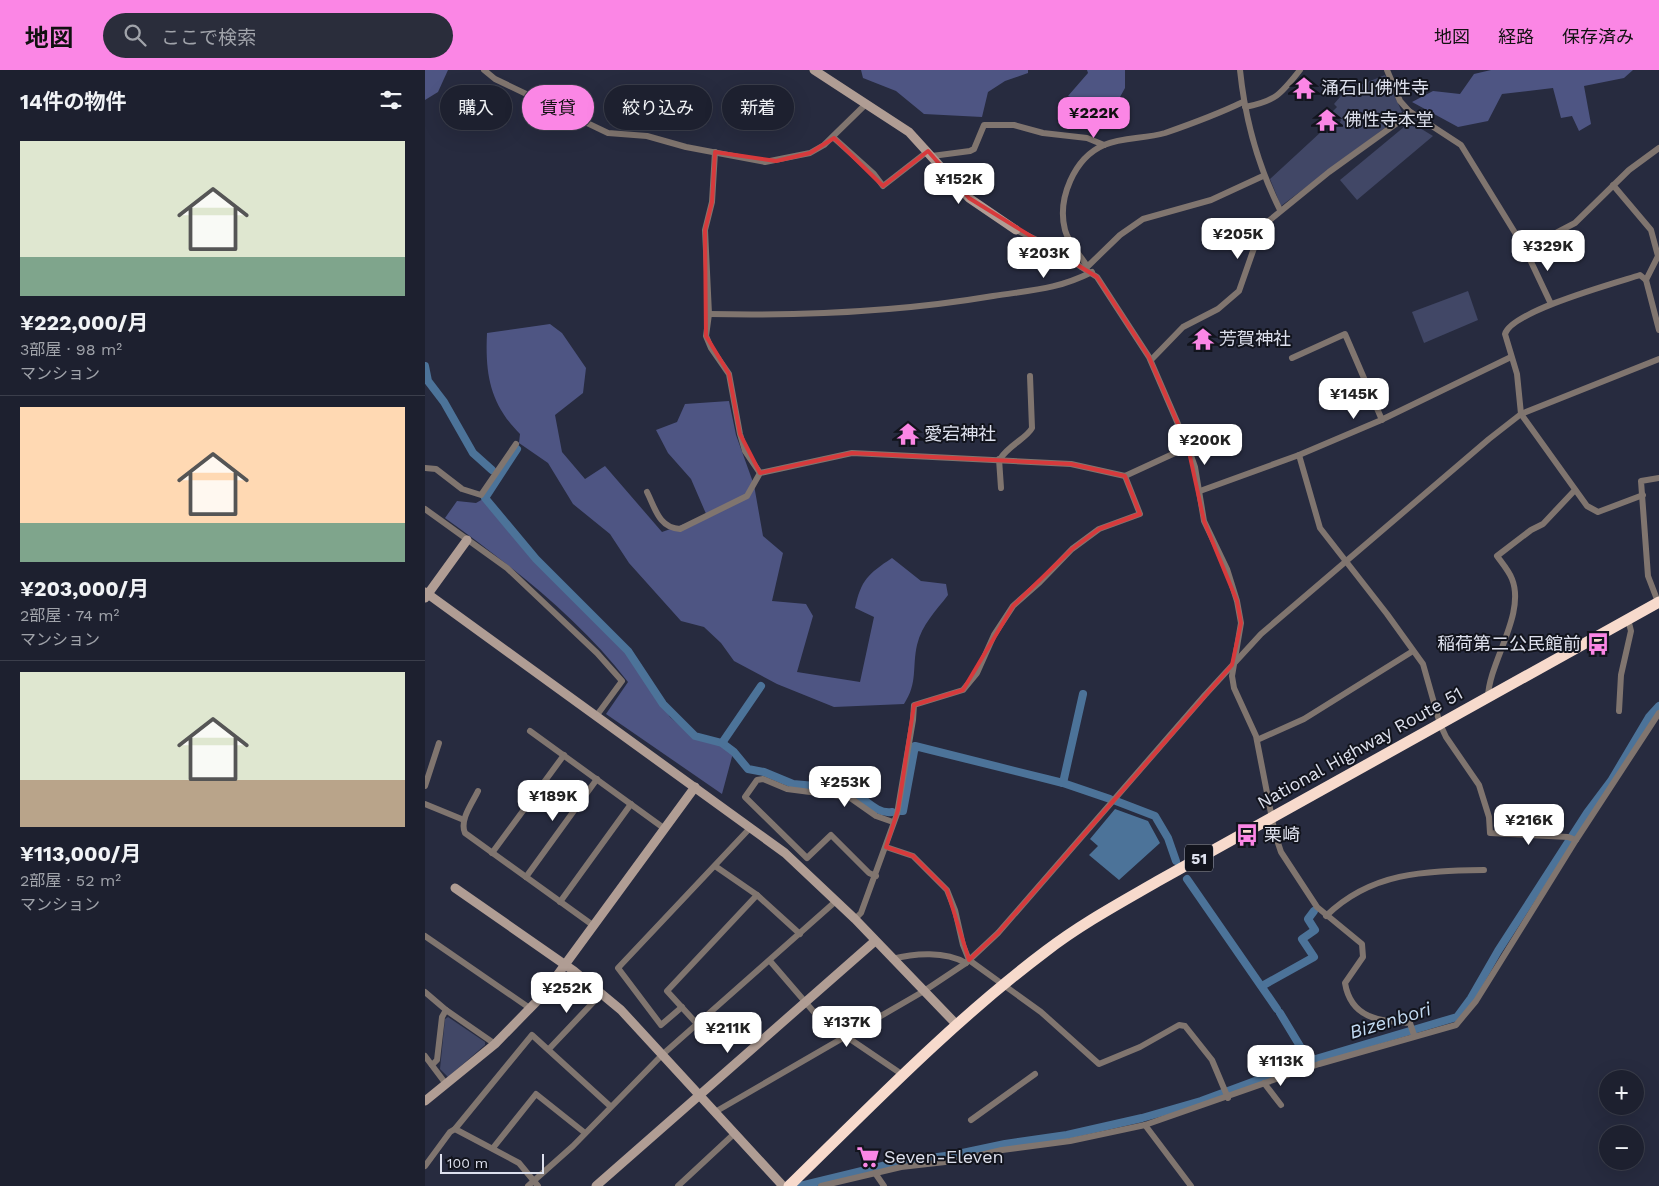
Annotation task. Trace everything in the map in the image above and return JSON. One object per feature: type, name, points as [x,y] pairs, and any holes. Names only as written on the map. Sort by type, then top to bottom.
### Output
[{"type":"highway","name":"National Highway Route 51","points":[[789,1186],[956,1024],[1048,950],[1102,914],[1658,602]]},
{"type":"street","points":[[484,70],[495,79],[608,133],[647,136],[686,147],[765,162],[810,153],[834,138],[866,104]]},
{"type":"street","points":[[814,70],[897,123],[930,154],[955,185],[969,198],[1016,230],[1045,244],[1088,269]]},
{"type":"street","points":[[1240,70],[1244,105],[1263,176],[1279,210]]},
{"type":"street","points":[[1300,70],[1285,90],[1272,100],[1244,105],[1163,133],[1105,145],[1097,150],[1076,170],[1066,193],[1065,231],[1088,269],[1113,300],[1151,360],[1188,447],[1200,491],[1205,521],[1227,569],[1237,601],[1241,623],[1232,665],[1235,688],[1257,740],[1271,818],[1281,852],[1299,882],[1326,916],[1362,944],[1363,958],[1345,983],[1346,991],[1356,1006],[1363,1014],[1380,1021],[1410,1023],[1413,1031]]},
{"type":"street","points":[[1387,70],[1400,101],[1409,111],[1461,146],[1525,249],[1551,304]]},
{"type":"street","points":[[1151,360],[1183,328],[1218,309],[1239,291],[1260,231],[1279,210],[1397,123],[1409,111]]},
{"type":"street","points":[[834,138],[874,174],[883,186],[930,154],[970,151],[974,149],[984,125],[1015,125],[1043,133],[1087,138],[1105,145]]},
{"type":"street","points":[[1525,249],[1575,222],[1636,164],[1659,148]]},
{"type":"street","points":[[715,152],[712,202],[705,230],[709,314],[706,331],[708,342],[729,374],[745,451],[760,473]]},
{"type":"street","points":[[709,314],[767,316],[904,310],[1040,291],[1065,284],[1088,269],[1120,235],[1143,218],[1211,200],[1263,176]]},
{"type":"street","points":[[1613,185],[1651,230],[1654,237],[1658,256],[1646,280]]},
{"type":"street","points":[[1643,495],[1598,512],[1587,506],[1521,414],[1518,383],[1506,341],[1507,328],[1551,304],[1640,275],[1646,280],[1659,330]]},
{"type":"street","points":[[1292,358],[1345,334],[1382,420]]},
{"type":"street","points":[[1200,491],[1299,455],[1382,420],[1511,357]]},
{"type":"street","points":[[715,1112],[924,991],[967,961],[998,933],[1261,634],[1521,414],[1659,359]]},
{"type":"street","points":[[1001,488],[999,459],[1007,448],[1029,433],[1032,428],[1029,376]]},
{"type":"street","points":[[425,468],[435,469],[462,489],[481,495],[516,444]]},
{"type":"street","points":[[647,492],[663,524],[672,529],[680,529],[747,496],[760,473],[852,453],[1071,464],[1125,476],[1188,447]]},
{"type":"street","points":[[1299,455],[1320,528],[1423,664],[1440,724],[1446,737],[1479,785],[1489,817],[1490,833],[1573,839]]},
{"type":"street","points":[[855,919],[861,913],[898,810],[914,705],[963,690],[977,673],[994,635],[1013,606],[1072,549],[1099,529],[1140,514],[1125,476]]},
{"type":"street","points":[[1658,602],[1648,576],[1641,481],[1659,478]]},
{"type":"street","points":[[1488,697],[1489,684],[1509,632],[1514,598],[1513,580],[1497,556],[1531,530],[1543,524],[1575,490]]},
{"type":"street","points":[[425,509],[507,568],[597,653],[622,681],[597,715]]},
{"type":"street","points":[[467,540],[426,595],[597,715],[785,853],[855,919],[956,1024]]},
{"type":"street","points":[[1619,711],[1621,675],[1631,631],[1628,619]]},
{"type":"street","points":[[1257,740],[1304,719],[1413,651]]},
{"type":"street","points":[[821,1186],[901,1167],[954,1161],[1002,1150],[1070,1141],[1145,1125],[1226,1094],[1264,1083],[1413,1031],[1456,1025],[1462,1021],[1573,839],[1659,713]]},
{"type":"street","points":[[530,731],[665,829]]},
{"type":"street","points":[[425,786],[439,743]]},
{"type":"street","points":[[492,853],[563,755]]},
{"type":"street","points":[[526,877],[597,779]]},
{"type":"street","points":[[875,876],[869,873],[831,835],[807,858],[745,797],[757,780],[763,779],[787,789],[849,797],[877,816],[893,822]]},
{"type":"street","points":[[425,1101],[495,1044],[531,1009],[595,926],[695,788]]},
{"type":"street","points":[[478,791],[464,820],[462,828],[465,833],[595,926]]},
{"type":"street","points":[[425,804],[464,820]]},
{"type":"street","points":[[560,902],[631,804]]},
{"type":"street","points":[[682,1007],[661,1025],[618,968],[751,828]]},
{"type":"street","points":[[886,847],[913,856],[947,890],[955,910],[967,961]]},
{"type":"street","points":[[715,866],[757,895],[800,934]]},
{"type":"street","points":[[1326,916],[1345,898],[1379,882],[1433,870],[1484,870]]},
{"type":"street","points":[[455,888],[566,965],[602,993],[641,1030],[783,1186]]},
{"type":"street","points":[[698,1024],[667,991],[757,895]]},
{"type":"street","points":[[528,1186],[536,1183],[662,1054],[836,901]]},
{"type":"street","points":[[425,936],[531,1009]]},
{"type":"street","points":[[425,946],[431,940]]},
{"type":"street","points":[[596,1186],[875,940]]},
{"type":"street","points":[[892,958],[933,955],[949,956],[967,961],[1041,1012],[1099,1064],[1139,1047],[1179,1025],[1185,1026],[1212,1060],[1226,1094]]},
{"type":"street","points":[[769,961],[819,1018],[903,1075]]},
{"type":"street","points":[[425,992],[446,1010],[495,1044]]},
{"type":"street","points":[[549,1049],[602,993]]},
{"type":"street","points":[[432,1065],[437,1060],[442,1017],[446,1010]]},
{"type":"street","points":[[425,1166],[450,1132],[532,1035],[610,1106]]},
{"type":"street","points":[[425,1056],[446,1084]]},
{"type":"street","points":[[971,1120],[1035,1074]]},
{"type":"street","points":[[1264,1083],[1281,1104]]},
{"type":"street","points":[[493,1148],[536,1094],[585,1133]]},
{"type":"street","points":[[1145,1125],[1191,1186]]},
{"type":"street","points":[[455,1128],[519,1163],[536,1183]]},
{"type":"street","points":[[678,1186],[735,1133]]},
{"type":"street","points":[[875,1173],[884,1186]]},
{"type":"highlighted area","points":[[834,138],[883,186],[928,151],[969,198],[1097,277],[1149,357],[1188,447],[1204,521],[1237,601],[1241,623],[1232,665],[998,933],[969,960],[947,890],[913,856],[886,847],[898,810],[914,705],[963,690],[1013,606],[1072,549],[1099,529],[1140,514],[1125,476],[1071,464],[852,453],[760,473],[740,434],[729,374],[706,336],[705,230],[712,202],[715,152],[776,161],[810,153]]},
{"type":"shaded area","points":[[425,70],[448,70],[438,92],[425,100]]},
{"type":"shaded area","points":[[861,70],[1028,70],[1028,73],[1005,81],[988,92],[982,117],[924,114],[896,91],[863,78]]},
{"type":"shaded area","points":[[1087,70],[1125,70],[1125,88],[1115,106],[1088,105],[1068,96],[1088,73]]},
{"type":"shaded area","points":[[1491,70],[1633,70],[1624,78],[1584,86],[1591,124],[1579,131],[1572,116],[1561,118],[1553,88],[1502,94],[1488,121],[1458,127],[1412,102],[1433,91],[1460,94],[1474,74]]},
{"type":"shaded area","points":[[1385,75],[1402,112],[1390,124],[1281,206],[1270,179],[1322,131],[1326,133],[1339,125],[1341,120],[1332,112],[1337,107],[1334,104],[1352,83],[1360,85]]},
{"type":"shaded area","points":[[1410,122],[1433,136],[1357,200],[1340,180]]},
{"type":"shaded area","points":[[1468,291],[1478,320],[1424,343],[1412,312]]},
{"type":"shaded area","points":[[550,324],[562,333],[586,368],[583,393],[555,415],[562,452],[585,479],[605,466],[662,532],[707,516],[691,479],[668,453],[656,430],[677,422],[685,404],[729,401],[736,435],[754,485],[763,536],[783,553],[772,601],[806,604],[813,616],[797,672],[860,682],[874,617],[855,608],[857,598],[863,584],[871,573],[892,558],[921,581],[946,584],[948,595],[930,618],[919,637],[913,682],[904,704],[834,707],[777,684],[734,661],[721,643],[704,627],[681,621],[629,563],[610,534],[573,504],[548,463],[519,443],[520,434],[510,423],[496,400],[491,388],[487,362],[487,333]]},
{"type":"shaded area","points":[[483,499],[534,560],[632,659],[670,717],[694,738],[722,745],[733,753],[722,794],[606,714],[628,682],[566,614],[494,554],[445,518],[457,501],[476,503]]},
{"type":"shaded area","points":[[1115,809],[1148,821],[1160,843],[1119,880],[1089,855],[1098,846],[1090,839]]},
{"type":"shaded area","points":[[448,1017],[485,1042],[485,1045],[448,1077],[440,1069],[445,1019]]},
{"type":"waterway","points":[[425,366],[428,381],[444,402],[473,453],[492,470]]},
{"type":"waterway","points":[[517,449],[485,498],[536,559],[628,651],[663,704],[695,736],[722,743],[734,752],[748,769],[764,772],[793,784],[848,789],[880,811],[892,812]]},
{"type":"waterway","points":[[722,743],[761,686]]},
{"type":"waterway","points":[[1063,783],[1083,694]]},
{"type":"waterway","name":"Bizenbori","points":[[800,1186],[899,1162],[953,1155],[1005,1144],[1067,1135],[1142,1118],[1201,1101],[1309,1061],[1457,1017],[1471,998],[1498,951],[1587,813],[1611,781],[1649,717],[1659,706]]},
{"type":"waterway","points":[[901,811],[903,811],[915,746],[1063,783],[1110,799]]},
{"type":"waterway","points":[[1116,801],[1155,816],[1168,838],[1176,861]]},
{"type":"waterway","points":[[1187,879],[1277,1009]]},
{"type":"waterway","points":[[1262,986],[1314,957],[1302,939],[1315,930],[1308,919],[1314,911]]},
{"type":"waterway","points":[[1280,1013],[1309,1061]]},
{"type":"place","name":"涌石山佛性寺","points":[[1304,88]]},
{"type":"place","name":"佛性寺本堂","points":[[1327,120]]},
{"type":"place","name":"芳賀神社","points":[[1203,339]]},
{"type":"place","name":"愛宕神社","points":[[908,434]]},
{"type":"place","name":"稲荷第二公民館前","points":[[1598,644]]},
{"type":"place","name":"栗崎","points":[[1247,835]]},
{"type":"place","name":"Seven-Eleven","points":[[868,1157]]}]
